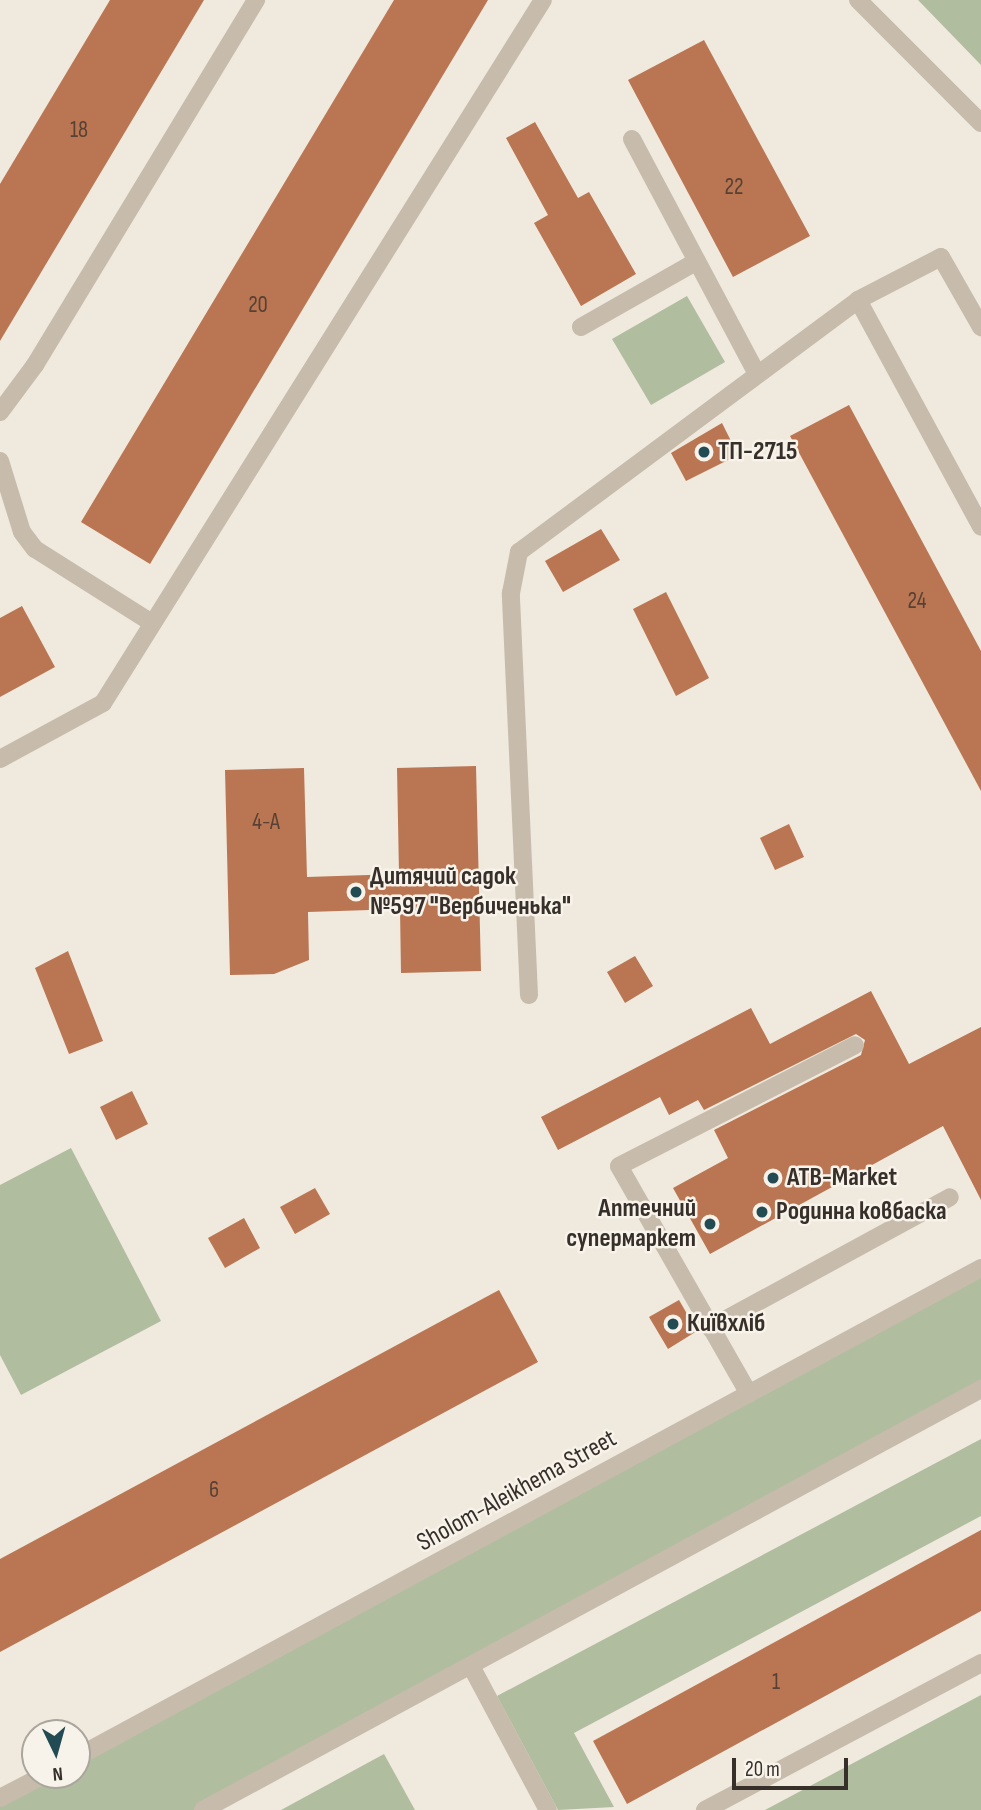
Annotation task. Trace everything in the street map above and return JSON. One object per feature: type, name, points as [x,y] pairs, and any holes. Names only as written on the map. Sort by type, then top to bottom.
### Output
[{"type":"street","points":[[0,412],[35,365],[256,0]]},
{"type":"street","points":[[0,760],[103,703],[543,0]]},
{"type":"street","points":[[858,0],[981,123]]},
{"type":"street","points":[[632,139],[756,372]]},
{"type":"street","points":[[529,995],[512,571],[534,539],[756,372],[858,300],[941,257],[981,327]]},
{"type":"street","points":[[581,327],[697,261]]},
{"type":"street","points":[[858,300],[981,527]]},
{"type":"street","points":[[0,461],[22,531],[35,549],[152,622]]},
{"type":"street","points":[[748,1394],[619,1166],[855,1045]]},
{"type":"street","points":[[710,1328],[950,1196]]},
{"type":"street","name":"Sholom-Aleikhema Street","points":[[91,1749],[981,1268]]},
{"type":"street","points":[[203,1810],[981,1389]]},
{"type":"street","points":[[705,1810],[981,1663]]},
{"type":"street","points":[[471,1666],[548,1810]]},
{"type":"street","points":[[0,1798],[21,1787]]},
{"type":"green space","points":[[918,0],[981,0],[981,65]]},
{"type":"green space","points":[[687,296],[725,362],[651,405],[612,339]]},
{"type":"green space","points":[[71,1148],[161,1321],[21,1395],[0,1355],[0,1185]]},
{"type":"green space","points":[[981,1268],[981,1388],[203,1810],[0,1810],[0,1798],[21,1787],[91,1789],[91,1749]]},
{"type":"green space","points":[[981,1439],[981,1516],[574,1733],[614,1807],[558,1810],[497,1696]]},
{"type":"green space","points":[[981,1695],[981,1810],[765,1810]]},
{"type":"green space","points":[[384,1754],[415,1810],[281,1810]]},
{"type":"building","points":[[110,0],[204,0],[0,341],[0,184]]},
{"type":"building","points":[[394,0],[488,0],[150,564],[81,522]]},
{"type":"building","points":[[704,40],[810,236],[733,277],[628,80]]},
{"type":"building","points":[[535,122],[578,198],[589,192],[636,274],[581,306],[534,223],[548,215],[506,138]]},
{"type":"building","points":[[849,405],[981,651],[981,791],[790,436]]},
{"type":"building","name":"ТП-2715","points":[[722,423],[738,455],[686,481],[671,453]]},
{"type":"building","points":[[601,529],[620,560],[563,592],[545,561]]},
{"type":"building","points":[[666,592],[709,678],[676,696],[633,609]]},
{"type":"building","points":[[22,606],[55,667],[0,697],[0,618]]},
{"type":"building","points":[[476,766],[481,971],[401,973],[400,909],[308,912],[309,960],[274,974],[230,975],[225,770],[304,768],[307,877],[399,874],[397,768]]},
{"type":"building","points":[[789,824],[804,857],[775,870],[760,838]]},
{"type":"building","points":[[68,951],[103,1041],[69,1054],[35,968]]},
{"type":"building","points":[[635,956],[653,986],[625,1003],[607,972]]},
{"type":"building","points":[[871,991],[909,1064],[981,1027],[981,1200],[943,1126],[710,1254],[673,1188],[728,1158],[714,1130],[861,1055],[865,1040],[856,1034],[704,1110],[698,1100],[669,1115],[660,1097],[558,1150],[541,1117],[751,1008],[770,1044]]},
{"type":"building","points":[[132,1091],[148,1124],[116,1140],[100,1107]]},
{"type":"building","points":[[315,1188],[330,1214],[295,1234],[280,1207]]},
{"type":"building","points":[[244,1218],[260,1248],[225,1268],[208,1238]]},
{"type":"building","points":[[499,1290],[538,1362],[0,1652],[0,1559]]},
{"type":"building","name":"Київхліб","points":[[679,1300],[697,1331],[668,1349],[649,1317]]},
{"type":"building","points":[[981,1530],[981,1611],[627,1804],[593,1741]]},
{"type":"place","name":"ТП-2715","points":[[704,452]]},
{"type":"place","name":"Дитячий садок №597 \"Вербиченька\"","points":[[356,892]]},
{"type":"place","name":"ATB-Market","points":[[773,1178]]},
{"type":"place","name":"Родинна ковбаска","points":[[762,1212]]},
{"type":"place","name":"Аптечний супермаркет","points":[[710,1224]]},
{"type":"place","name":"Київхліб","points":[[673,1324]]}]
